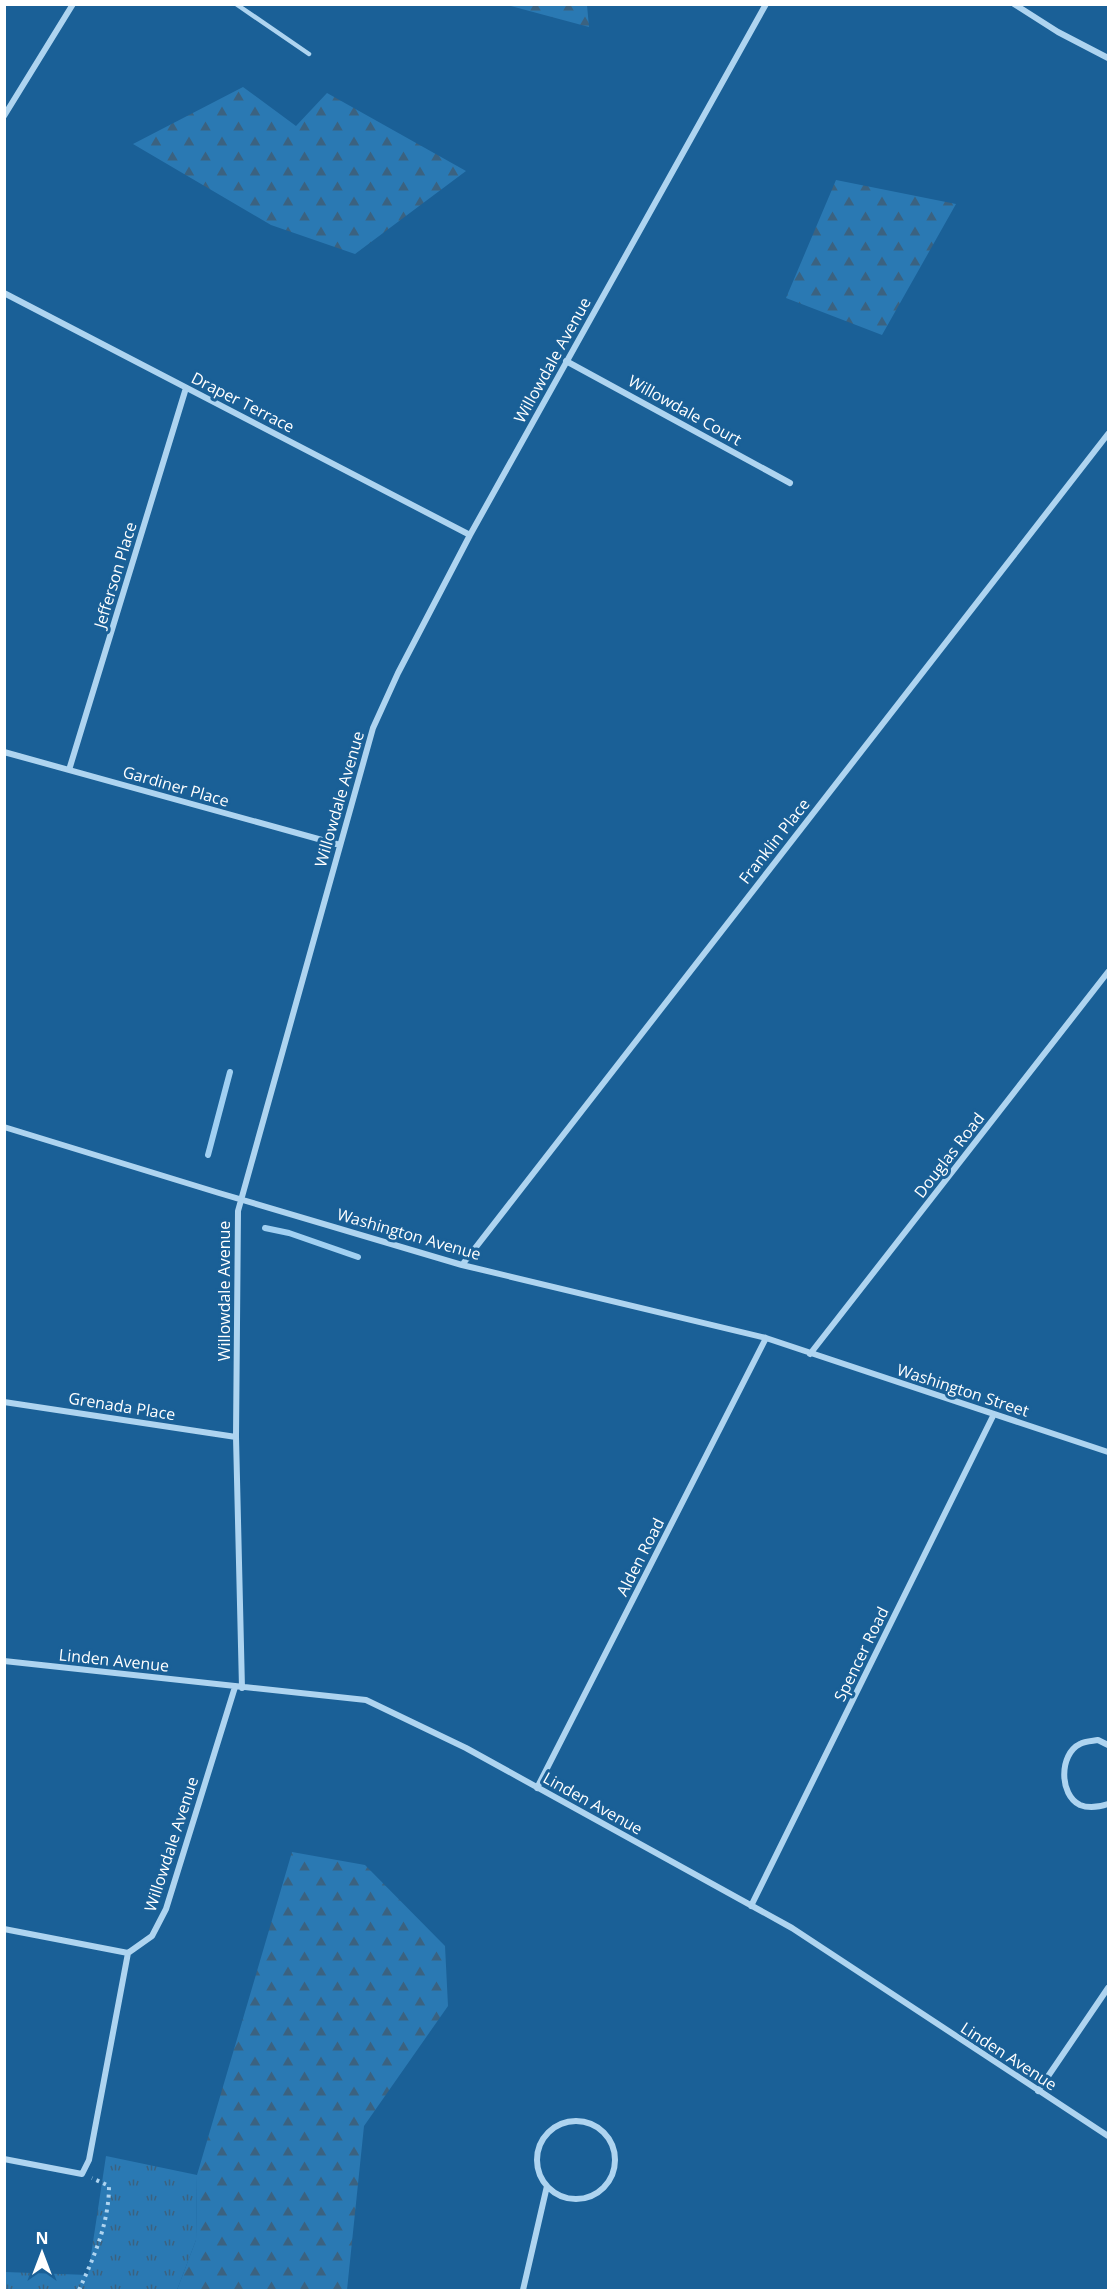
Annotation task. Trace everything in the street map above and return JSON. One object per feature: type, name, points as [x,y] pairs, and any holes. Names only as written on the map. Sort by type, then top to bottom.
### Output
[{"type":"street","points":[[4,116],[73,4]]},
{"type":"street","name":"Willowdale Avenue","points":[[242,1688],[236,1437],[238,1211],[373,728],[398,673],[470,535],[766,4]]},
{"type":"street","points":[[1014,4],[1058,32],[1108,58]]},
{"type":"street","name":"Draper Terrace","points":[[4,293],[470,535]]},
{"type":"street","name":"Willowdale Court","points":[[567,361],[790,483]]},
{"type":"street","name":"Jefferson Place","points":[[69,770],[186,388]]},
{"type":"street","name":"Franklin Place","points":[[462,1264],[1108,434]]},
{"type":"street","name":"Gardiner Place","points":[[4,752],[340,845]]},
{"type":"street","name":"Douglas Road","points":[[810,1354],[1108,972]]},
{"type":"street","name":"Washington Avenue","points":[[4,1127],[241,1200],[462,1264],[766,1338],[810,1354]]},
{"type":"street","name":"Alden Road","points":[[537,1788],[766,1338]]},
{"type":"street","name":"Washington Street","points":[[810,1354],[1108,1452]]},
{"type":"street","name":"Grenada Place","points":[[4,1402],[236,1437]]},
{"type":"street","name":"Spencer Road","points":[[752,1906],[994,1414]]},
{"type":"street","name":"Linden Avenue","points":[[4,1661],[366,1700],[466,1748],[792,1928],[1108,2136]]},
{"type":"street","name":"Willowdale Avenue","points":[[128,1953],[152,1936],[166,1909],[235,1687]]},
{"type":"street","points":[[1108,1745],[1098,1740],[1079,1744],[1067,1756],[1064,1776],[1068,1794],[1079,1804],[1094,1808],[1108,1804]]},
{"type":"street","points":[[4,1929],[128,1953],[89,2160],[82,2174],[4,2159]]},
{"type":"street","points":[[1038,2091],[1108,1988]]},
{"type":"street","points":[[523,2290],[547,2186],[540,2176],[537,2160],[544,2137],[564,2123],[576,2121],[588,2123],[608,2137],[614,2148],[615,2161],[612,2176],[602,2189],[592,2196],[568,2199],[556,2194],[547,2186]]},
{"type":"lane","points":[[236,4],[309,54]]},
{"type":"path","points":[[79,2290],[96,2251],[108,2206],[108,2186],[82,2174]]},
{"type":"green space","points":[[507,5],[587,5],[589,27]]},
{"type":"green space","points":[[243,87],[296,126],[327,93],[466,171],[355,254],[271,225],[133,144]]},
{"type":"green space","points":[[836,180],[956,204],[882,335],[786,298]]},
{"type":"green space","points":[[292,1852],[365,1865],[445,1946],[448,2006],[364,2126],[347,2290],[177,2290],[196,2240],[197,2175]]},
{"type":"green space","points":[[106,2156],[197,2175],[196,2240],[177,2290],[5,2290],[5,2272],[88,2275]]},
{"type":"waterway","points":[[208,1155],[230,1072]]},
{"type":"waterway","points":[[265,1228],[289,1233],[358,1257]]}]
